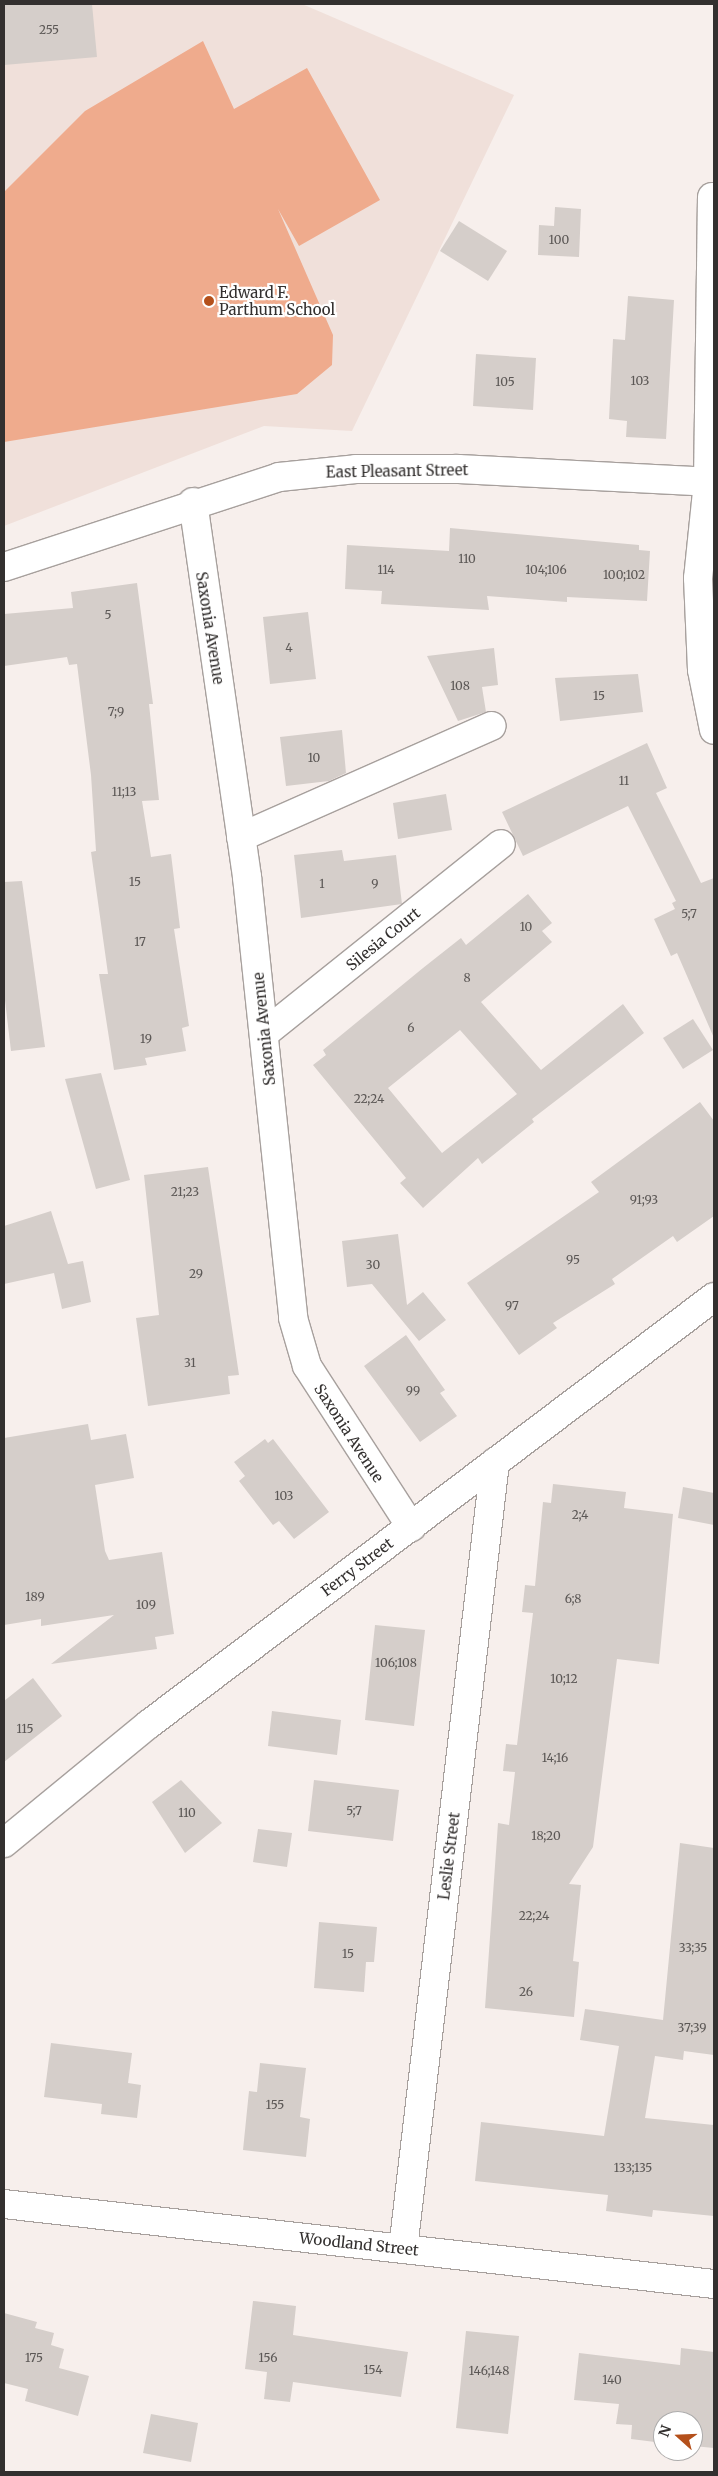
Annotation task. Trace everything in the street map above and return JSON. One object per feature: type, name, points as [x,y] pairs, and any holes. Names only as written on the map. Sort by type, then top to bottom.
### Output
[{"type":"street","points":[[712,197],[711,482],[698,578],[702,670],[714,730]]},
{"type":"street","name":"East Pleasant Street","points":[[4,567],[193,502],[278,477],[356,469],[458,469],[711,482]]},
{"type":"street","name":"Saxonia Avenue","points":[[193,502],[241,837],[264,1033],[286,1270],[293,1318],[307,1366],[411,1527]]},
{"type":"street","points":[[241,837],[492,726]]},
{"type":"street","name":"Silesia Court","points":[[264,1033],[501,844]]},
{"type":"street","name":"Ferry Street","points":[[4,1843],[148,1724],[714,1298]]},
{"type":"street","name":"Leslie Street","points":[[403,2249],[495,1462]]},
{"type":"street","name":"Woodland Street","points":[[4,2204],[714,2284]]},
{"type":"shaded area","name":"Edward F. Parthum School","points":[[4,4],[302,4],[514,95],[352,431],[264,426],[4,526]]},
{"type":"shaded area","points":[[203,41],[234,109],[307,68],[380,200],[299,246],[278,209],[333,335],[332,365],[297,394],[4,442],[4,192],[85,111]]},
{"type":"building","points":[[4,4],[92,4],[97,57],[4,65]]},
{"type":"building","points":[[555,207],[581,209],[579,257],[538,255],[539,225],[554,226]]},
{"type":"building","points":[[459,221],[507,251],[488,281],[440,251]]},
{"type":"building","points":[[628,296],[674,300],[666,439],[626,437],[627,421],[609,419],[613,339],[625,340]]},
{"type":"building","points":[[476,354],[536,358],[533,410],[473,406]]},
{"type":"building","points":[[450,528],[639,545],[639,550],[650,551],[647,601],[567,597],[567,602],[487,596],[489,610],[381,604],[382,591],[345,589],[347,545],[449,551]]},
{"type":"building","points":[[137,583],[153,704],[149,704],[159,800],[142,801],[151,857],[171,854],[180,928],[174,929],[189,1026],[182,1028],[186,1051],[145,1058],[147,1065],[114,1070],[99,974],[108,974],[91,852],[96,851],[91,775],[77,664],[69,665],[67,657],[4,666],[4,614],[73,608],[71,592]]},
{"type":"building","points":[[308,612],[316,679],[270,684],[263,617]]},
{"type":"building","points":[[494,648],[498,685],[482,687],[486,712],[458,721],[427,656]]},
{"type":"building","points":[[638,674],[643,712],[560,721],[555,678]]},
{"type":"building","points":[[342,730],[346,773],[329,781],[286,786],[280,737]]},
{"type":"building","points":[[647,743],[667,788],[656,793],[701,883],[714,878],[714,1038],[677,953],[671,956],[654,919],[675,909],[672,903],[676,901],[628,806],[523,856],[502,812]]},
{"type":"building","points":[[446,794],[452,830],[398,839],[393,803]]},
{"type":"building","points":[[342,850],[344,861],[396,855],[402,904],[301,918],[294,855]]},
{"type":"building","points":[[22,881],[45,1047],[11,1051],[4,992],[4,882]]},
{"type":"building","points":[[528,894],[552,923],[542,931],[552,942],[481,1002],[541,1070],[623,1004],[644,1033],[532,1119],[534,1122],[482,1164],[478,1158],[423,1208],[400,1183],[406,1178],[313,1065],[326,1055],[323,1050],[461,938],[466,945]],"holes":[[[460,1030],[517,1094],[442,1153],[388,1088]]]},
{"type":"building","points":[[693,1019],[713,1050],[683,1069],[663,1038]]},
{"type":"building","points":[[101,1073],[130,1180],[96,1189],[65,1079]]},
{"type":"building","points":[[700,1102],[714,1121],[714,1216],[677,1242],[673,1236],[612,1279],[615,1284],[553,1323],[557,1328],[519,1355],[467,1283],[599,1192],[591,1182]]},
{"type":"building","points":[[208,1167],[239,1375],[228,1376],[230,1394],[148,1406],[136,1318],[159,1315],[144,1175]]},
{"type":"building","points":[[51,1211],[68,1264],[83,1261],[91,1302],[62,1309],[54,1273],[4,1284],[4,1226]]},
{"type":"building","points":[[398,1234],[407,1305],[423,1292],[446,1320],[419,1341],[372,1284],[347,1287],[342,1241]]},
{"type":"building","points":[[406,1335],[445,1390],[440,1393],[457,1416],[420,1442],[364,1366]]},
{"type":"building","points":[[88,1424],[91,1440],[126,1434],[134,1478],[95,1485],[105,1551],[109,1560],[162,1552],[174,1634],[155,1637],[157,1649],[51,1664],[114,1615],[41,1626],[41,1619],[4,1625],[4,1438]]},
{"type":"building","points":[[265,1439],[268,1443],[273,1439],[329,1512],[294,1539],[279,1521],[273,1525],[239,1481],[245,1476],[234,1462]]},
{"type":"building","points":[[553,1484],[626,1492],[624,1508],[673,1514],[659,1664],[617,1659],[593,1847],[569,1884],[581,1885],[573,1961],[579,1962],[574,2017],[485,2008],[498,1823],[509,1825],[515,1772],[503,1771],[506,1744],[517,1745],[533,1613],[522,1612],[525,1585],[535,1586],[543,1502],[551,1503]]},
{"type":"building","points":[[683,1487],[714,1493],[714,1525],[678,1518]]},
{"type":"building","points":[[375,1625],[425,1630],[414,1726],[365,1720]]},
{"type":"building","points":[[33,1678],[62,1716],[4,1762],[4,1701]]},
{"type":"building","points":[[272,1711],[341,1720],[337,1755],[268,1746]]},
{"type":"building","points":[[181,1780],[222,1823],[185,1853],[152,1802]]},
{"type":"building","points":[[314,1780],[399,1790],[393,1841],[308,1831]]},
{"type":"building","points":[[258,1829],[292,1833],[287,1867],[253,1862]]},
{"type":"building","points":[[680,1843],[714,1848],[714,2055],[684,2051],[683,2060],[655,2056],[645,2118],[714,2125],[714,2216],[653,2210],[652,2217],[606,2211],[608,2195],[475,2181],[481,2122],[604,2136],[619,2046],[580,2040],[585,2009],[663,2020]]},
{"type":"building","points":[[319,1922],[377,1927],[374,1962],[366,1962],[364,1992],[314,1988]]},
{"type":"building","points":[[51,2043],[132,2053],[128,2083],[141,2085],[137,2118],[101,2114],[102,2104],[44,2097]]},
{"type":"building","points":[[260,2063],[306,2068],[300,2117],[310,2119],[306,2157],[243,2150],[249,2091],[257,2092]]},
{"type":"building","points":[[253,2301],[296,2306],[293,2335],[408,2352],[401,2397],[293,2382],[290,2402],[264,2399],[267,2372],[245,2369]]},
{"type":"building","points":[[4,2313],[37,2322],[35,2328],[54,2333],[51,2345],[64,2349],[59,2368],[89,2376],[78,2416],[25,2401],[28,2389],[4,2383]]},
{"type":"building","points":[[466,2331],[519,2336],[508,2434],[456,2428]]},
{"type":"building","points":[[681,2348],[714,2352],[714,2448],[703,2447],[703,2411],[653,2411],[653,2442],[631,2439],[632,2425],[616,2424],[619,2404],[574,2400],[579,2353],[680,2365]]},
{"type":"building","points":[[151,2414],[198,2423],[191,2462],[143,2453]]},
{"type":"place","name":"Edward F. Parthum School","points":[[209,301]]}]
